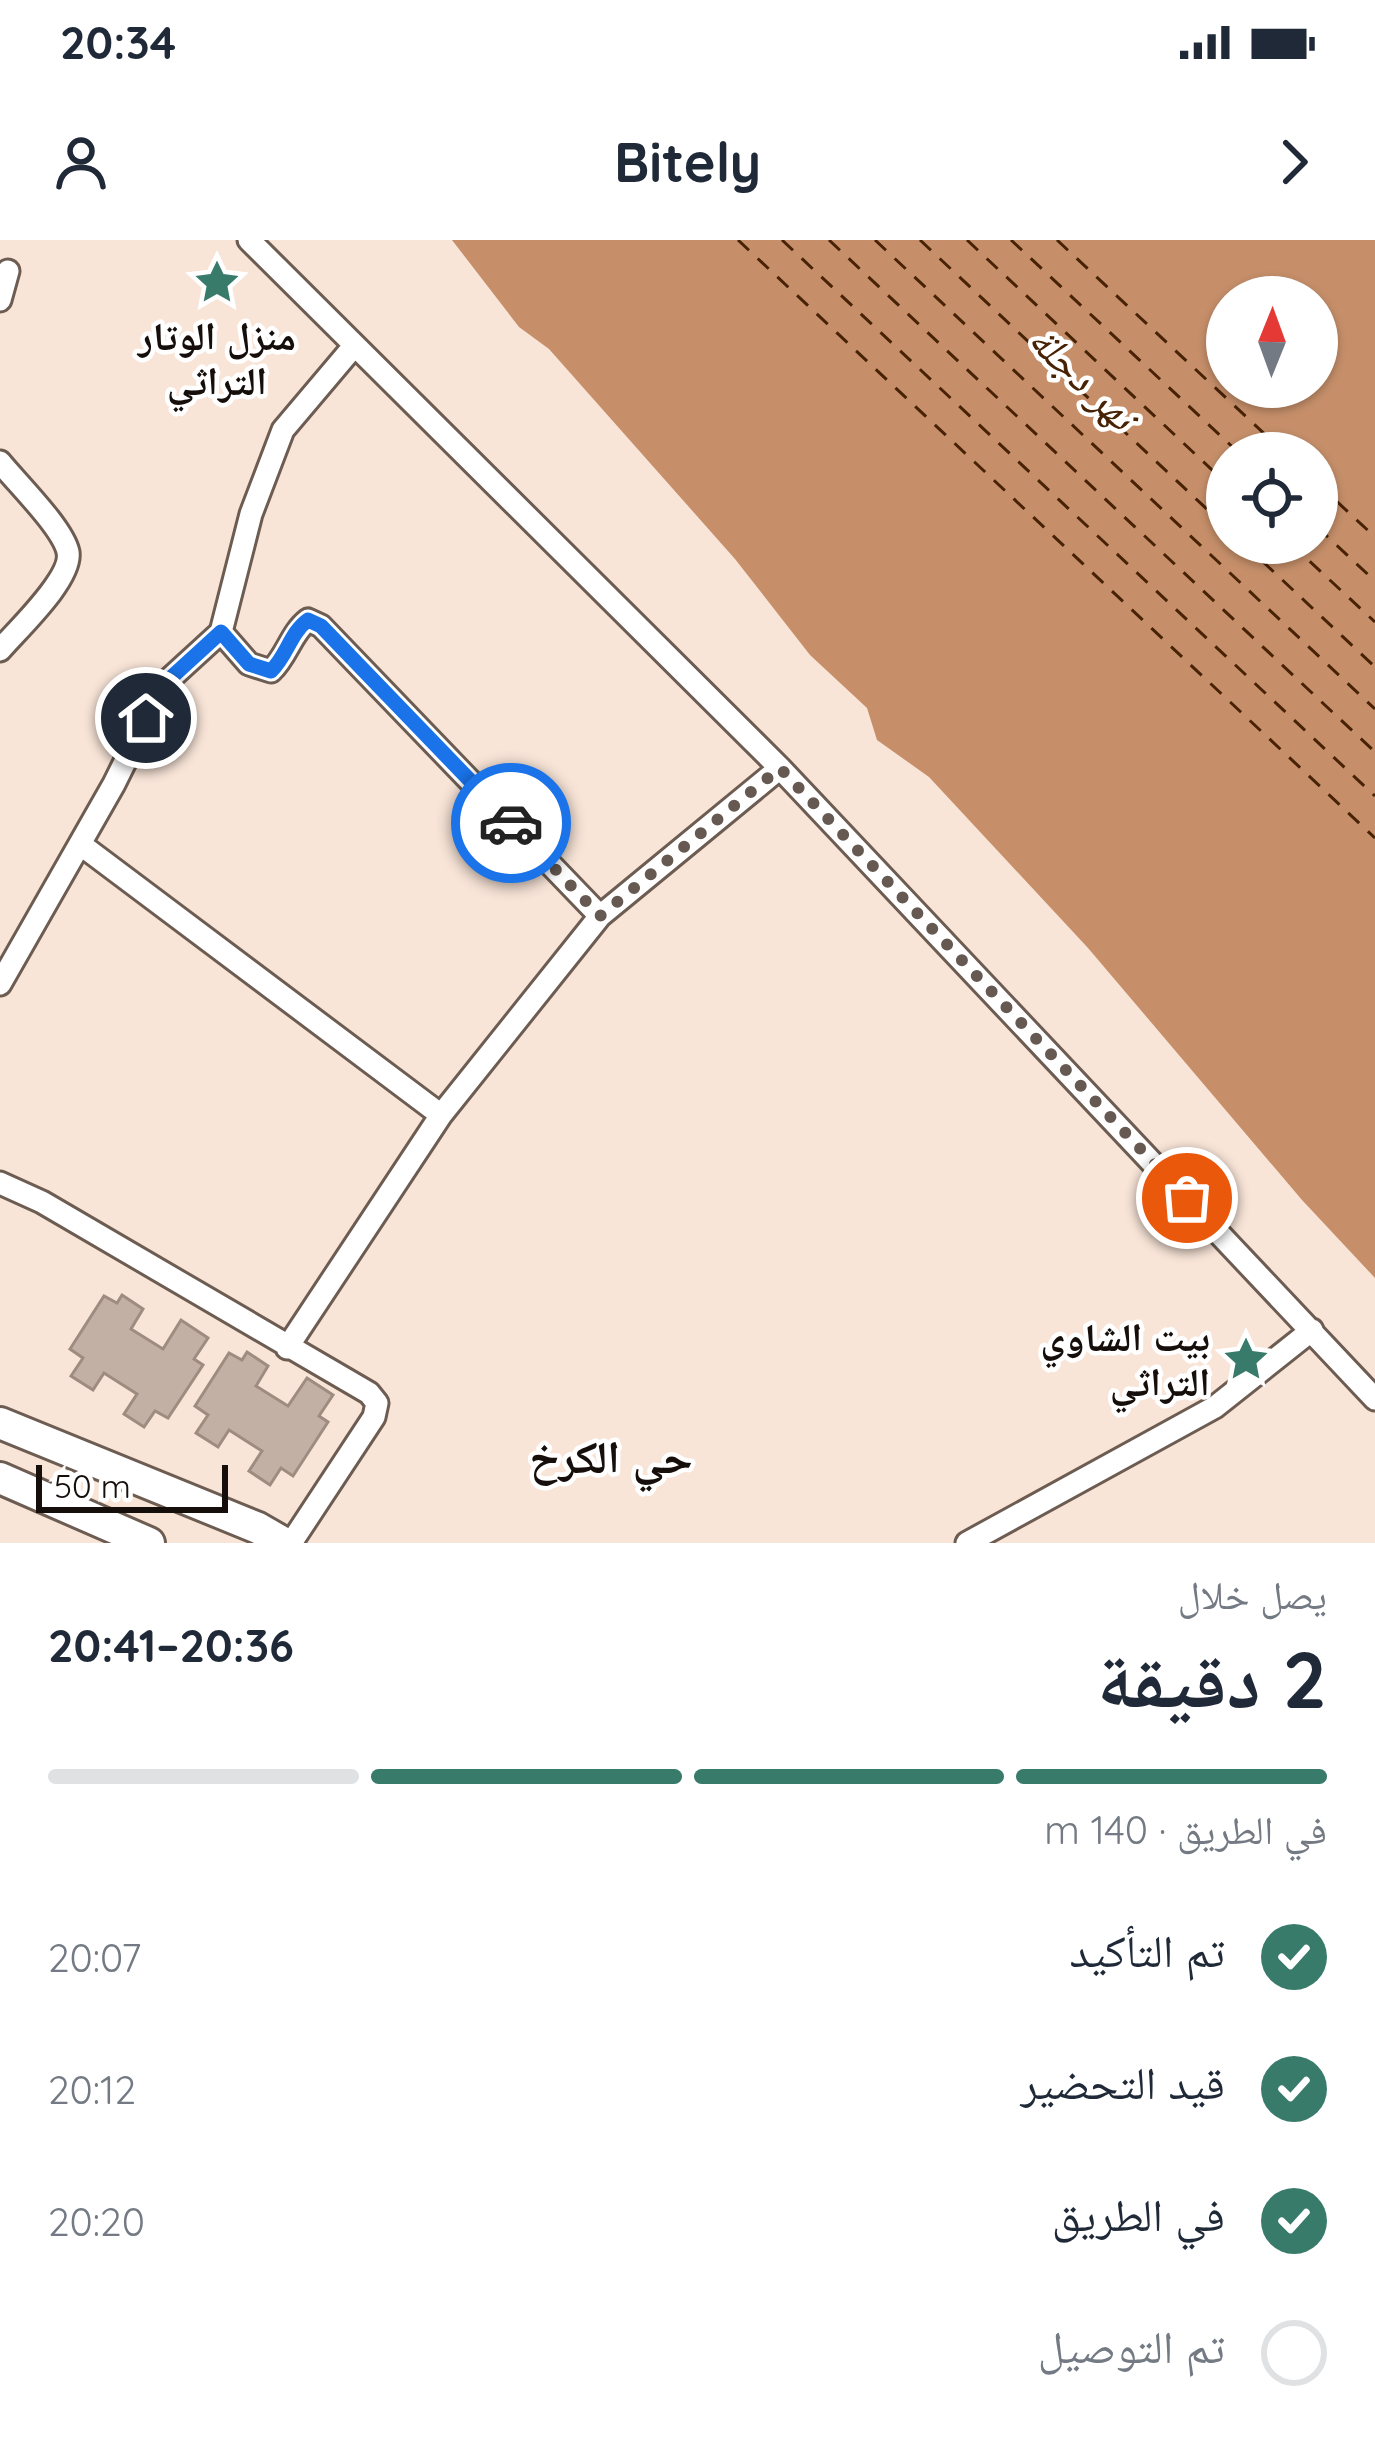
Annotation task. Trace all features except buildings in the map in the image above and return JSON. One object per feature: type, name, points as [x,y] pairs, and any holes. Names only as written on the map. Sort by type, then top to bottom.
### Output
[{"type":"main road","points":[[0,1423],[288,1543]]},
{"type":"main road","points":[[0,1478],[149,1543]]},
{"type":"street","points":[[249,240],[780,768],[1375,1399]]},
{"type":"street","points":[[0,300],[8,271]]},
{"type":"street","points":[[0,984],[163,685],[221,632],[250,514],[283,430],[354,346]]},
{"type":"street","points":[[0,463],[63,541],[69,556],[64,576],[0,650]]},
{"type":"street","points":[[221,632],[249,664],[271,671],[281,662],[298,627],[308,620],[321,626],[600,916]]},
{"type":"street","points":[[287,1348],[441,1115],[600,916],[780,768]]},
{"type":"street","points":[[80,844],[441,1115]]},
{"type":"street","points":[[0,1183],[42,1202],[369,1393],[377,1403],[374,1417],[288,1543]]},
{"type":"street","points":[[967,1543],[1215,1407],[1312,1330]]},
{"type":"water","name":"نهر دجلة","points":[[452,240],[1375,240],[1375,1278],[1302,1200],[1088,948],[929,777],[877,740],[867,708],[810,655],[735,559],[549,349],[519,327]]},
{"type":"ferry route","points":[[738,240],[1375,838]]},
{"type":"ferry route","points":[[782,240],[1375,796]]},
{"type":"ferry route","points":[[829,240],[1375,752]]},
{"type":"ferry route","points":[[875,240],[1375,709]]},
{"type":"ferry route","points":[[920,240],[1206,508]]},
{"type":"ferry route","points":[[967,240],[1206,464]]},
{"type":"ferry route","points":[[1011,240],[1217,432]]},
{"type":"ferry route","points":[[1057,240],[1263,432]]},
{"type":"ferry route","points":[[1338,503],[1375,537]]},
{"type":"ferry route","points":[[1338,547],[1375,581]]},
{"type":"ferry route","points":[[1265,564],[1375,667]]},
{"type":"ferry route","points":[[1313,564],[1375,622]]},
{"type":"way so far","points":[[511,823],[600,916],[780,768],[1187,1198]]},
{"type":"place","name":"منزل الوتار التراثي","points":[[217,282]]},
{"type":"place","name":"بيت الشاوي التراثي","points":[[1246,1359]]},
{"type":"district","name":"حي الكرخ","points":[[611,1457]]},
{"type":"route","points":[[146,718],[163,685],[221,632],[249,664],[271,671],[281,662],[298,627],[308,620],[321,626],[511,823]]}]
